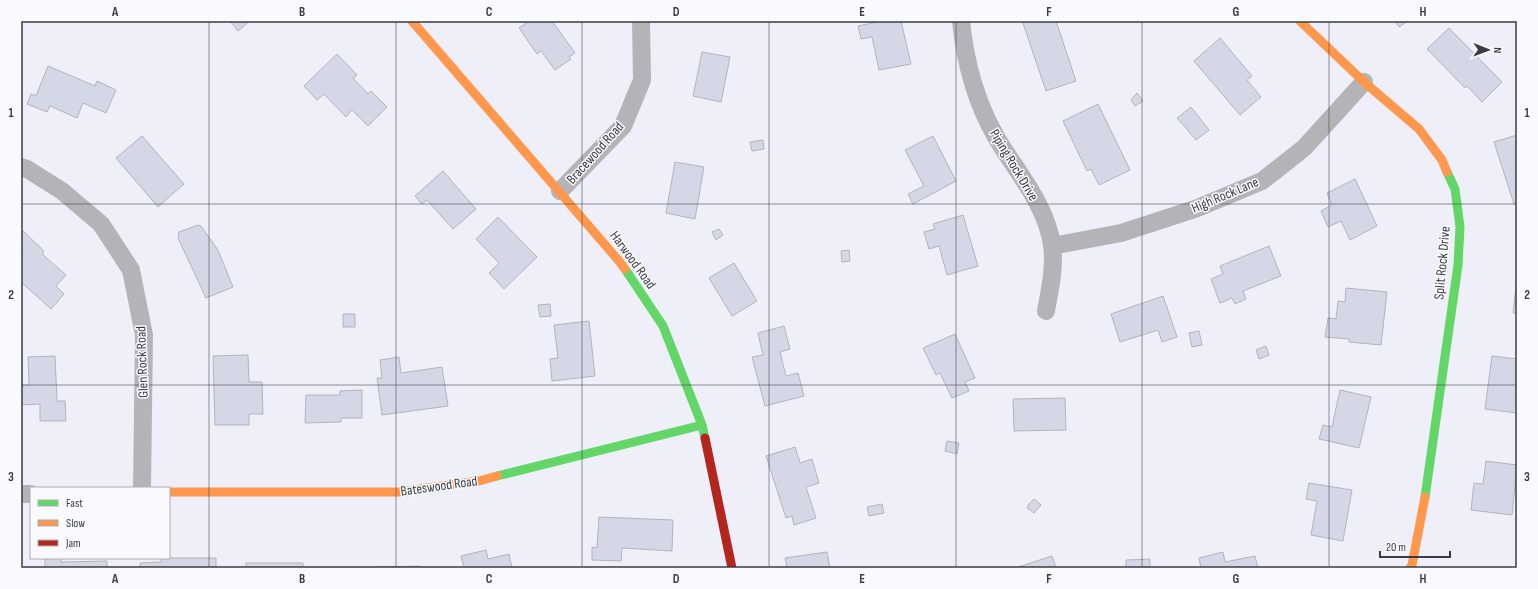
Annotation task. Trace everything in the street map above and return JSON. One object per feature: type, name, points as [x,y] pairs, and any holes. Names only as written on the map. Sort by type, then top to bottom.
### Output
[{"type":"street","name":"Harwood Road","points":[[412,21],[619,261],[663,326],[702,425],[732,568]]},
{"type":"street","name":"Bracewood Road","points":[[560,191],[623,126],[642,80],[641,21]]},
{"type":"street","name":"Piping Rock Drive","points":[[961,21],[967,57],[978,97],[997,137],[1034,198],[1049,232],[1052,246],[1053,265],[1046,311]]},
{"type":"street","name":"Split Rock Drive","points":[[1300,21],[1364,82],[1419,129],[1442,160],[1455,189],[1460,227],[1458,265],[1427,481],[1412,565],[1410,568]]},
{"type":"street","name":"High Rock Lane","points":[[1052,246],[1121,233],[1195,209],[1262,181],[1304,148],[1364,82]]},
{"type":"street","name":"Glen Rock Road","points":[[21,167],[27,169],[62,191],[101,224],[131,270],[144,335],[142,487]]},
{"type":"street","name":"Bateswood Road","points":[[170,492],[399,492],[480,481],[702,425]]},
{"type":"building","points":[[230,21],[250,21],[238,31]]},
{"type":"building","points":[[529,21],[552,21],[575,53],[569,57],[571,59],[555,70],[541,51],[537,54],[519,28]]},
{"type":"building","points":[[882,21],[901,21],[911,64],[879,70],[872,37],[861,39],[858,26]]},
{"type":"building","points":[[1029,21],[1056,21],[1076,81],[1046,91],[1023,23]]},
{"type":"building","points":[[1395,21],[1408,21],[1399,27]]},
{"type":"building","points":[[1449,28],[1502,82],[1482,102],[1467,86],[1465,88],[1427,49]]},
{"type":"building","points":[[1220,38],[1252,76],[1247,80],[1261,97],[1240,115],[1194,61]]},
{"type":"building","points":[[702,52],[730,57],[721,102],[693,96]]},
{"type":"building","points":[[337,54],[357,75],[353,78],[368,94],[371,91],[387,107],[368,126],[352,110],[346,117],[324,94],[317,100],[304,86]]},
{"type":"building","points":[[48,66],[95,86],[97,81],[116,90],[106,113],[83,103],[77,118],[50,106],[47,112],[27,104],[31,94],[36,96]]},
{"type":"building","points":[[1137,93],[1143,101],[1135,106],[1131,100]]},
{"type":"building","points":[[1098,104],[1130,170],[1099,185],[1091,169],[1087,171],[1063,121]]},
{"type":"building","points":[[1191,107],[1209,130],[1196,140],[1177,118]]},
{"type":"building","points":[[1517,135],[1517,203],[1514,204],[1494,142]]},
{"type":"building","points":[[142,136],[184,184],[158,207],[116,158]]},
{"type":"building","points":[[933,136],[956,181],[913,204],[908,194],[924,186],[905,150]]},
{"type":"building","points":[[763,140],[764,149],[752,151],[750,142]]},
{"type":"building","points":[[675,162],[704,167],[695,219],[666,213]]},
{"type":"building","points":[[443,171],[476,209],[453,229],[427,200],[422,204],[415,196]]},
{"type":"building","points":[[1355,179],[1377,226],[1350,240],[1341,221],[1328,227],[1321,211],[1332,205],[1327,193]]},
{"type":"building","points":[[963,215],[978,266],[947,275],[939,246],[929,249],[924,232],[935,229],[933,224]]},
{"type":"building","points":[[498,217],[537,257],[504,289],[489,273],[499,263],[476,239]]},
{"type":"building","points":[[198,225],[201,226],[218,250],[233,287],[206,298],[178,238],[179,232]]},
{"type":"building","points":[[719,229],[723,235],[716,240],[712,232]]},
{"type":"building","points":[[22,230],[43,250],[43,255],[66,275],[56,286],[64,294],[51,309],[21,282]]},
{"type":"building","points":[[1269,246],[1281,276],[1243,291],[1246,299],[1235,304],[1232,298],[1220,303],[1211,279],[1223,274],[1220,266]]},
{"type":"building","points":[[849,250],[850,261],[842,262],[841,251]]},
{"type":"building","points":[[734,263],[757,301],[732,316],[709,278]]},
{"type":"building","points":[[1517,277],[1517,313],[1513,313]]},
{"type":"building","points":[[1346,288],[1387,292],[1381,345],[1349,342],[1349,339],[1325,337],[1328,318],[1336,319],[1338,301],[1345,302]]},
{"type":"building","points":[[1163,296],[1177,337],[1162,342],[1158,330],[1120,342],[1111,314]]},
{"type":"building","points":[[550,304],[551,316],[540,317],[538,305]]},
{"type":"building","points":[[343,314],[355,314],[355,327],[343,327]]},
{"type":"building","points":[[589,321],[595,376],[552,381],[550,359],[558,358],[554,325]]},
{"type":"building","points":[[784,326],[790,349],[780,352],[786,376],[798,373],[804,396],[765,406],[752,357],[763,355],[758,333]]},
{"type":"building","points":[[1199,331],[1202,345],[1192,347],[1189,333]]},
{"type":"building","points":[[955,334],[975,378],[965,382],[969,391],[952,398],[940,373],[936,375],[923,348]]},
{"type":"building","points":[[1266,346],[1269,355],[1259,359],[1256,350]]},
{"type":"building","points":[[248,355],[249,382],[262,382],[263,414],[249,414],[249,425],[215,425],[213,356]]},
{"type":"building","points":[[55,356],[57,401],[65,401],[66,421],[40,421],[40,404],[21,405],[21,385],[29,385],[28,357]]},
{"type":"building","points":[[1492,356],[1517,359],[1517,413],[1485,409]]},
{"type":"building","points":[[399,357],[401,373],[442,367],[448,406],[382,415],[377,378],[382,378],[380,360]]},
{"type":"building","points":[[362,390],[362,418],[341,418],[341,422],[305,423],[306,395],[340,395],[340,391]]},
{"type":"building","points":[[1340,390],[1371,397],[1359,448],[1319,439],[1323,425],[1332,427]]},
{"type":"building","points":[[1065,398],[1066,430],[1014,431],[1013,399]]},
{"type":"building","points":[[947,441],[959,443],[957,454],[945,451]]},
{"type":"building","points":[[795,447],[800,463],[812,459],[819,483],[806,487],[816,518],[794,525],[792,516],[786,518],[766,456]]},
{"type":"building","points":[[1486,461],[1517,465],[1512,515],[1471,510],[1474,483],[1483,484]]},
{"type":"building","points":[[1309,483],[1352,490],[1343,541],[1311,535],[1317,501],[1306,499]]},
{"type":"building","points":[[1034,499],[1041,505],[1034,513],[1027,508]]},
{"type":"building","points":[[882,504],[884,513],[869,516],[867,507]]},
{"type":"building","points":[[599,517],[673,520],[672,551],[622,548],[621,561],[592,560],[592,547],[597,548]]},
{"type":"building","points":[[486,550],[488,559],[509,554],[512,568],[464,568],[461,556]]},
{"type":"building","points":[[827,552],[830,568],[787,568],[785,558]]},
{"type":"building","points":[[1223,552],[1225,562],[1255,556],[1258,568],[1201,568],[1199,558]]},
{"type":"building","points":[[1052,556],[1056,568],[1015,568]]},
{"type":"building","points":[[170,558],[216,558],[216,568],[140,568],[140,563],[161,562],[161,559]]},
{"type":"building","points":[[45,559],[61,559],[61,562],[107,561],[107,568],[45,568]]},
{"type":"building","points":[[1150,559],[1150,568],[1126,568],[1126,560]]},
{"type":"building","points":[[246,563],[303,563],[303,568],[246,568]]},
{"type":"building","points":[[420,566],[420,568],[375,567]]},
{"type":"traffic: fast","points":[[1425,497],[1458,265],[1460,227],[1455,189],[1447,172]]},
{"type":"traffic: fast","points":[[625,269],[663,326],[702,425],[705,438]]},
{"type":"traffic: fast","points":[[497,476],[702,425]]},
{"type":"traffic: slow","points":[[412,21],[625,269]]},
{"type":"traffic: slow","points":[[1300,21],[1364,82],[1419,129],[1442,160],[1447,172]]},
{"type":"traffic: slow","points":[[170,492],[399,492],[479,481],[497,476]]},
{"type":"traffic: slow","points":[[1410,568],[1412,565],[1425,497]]},
{"type":"traffic: jam","points":[[705,438],[732,568]]}]
